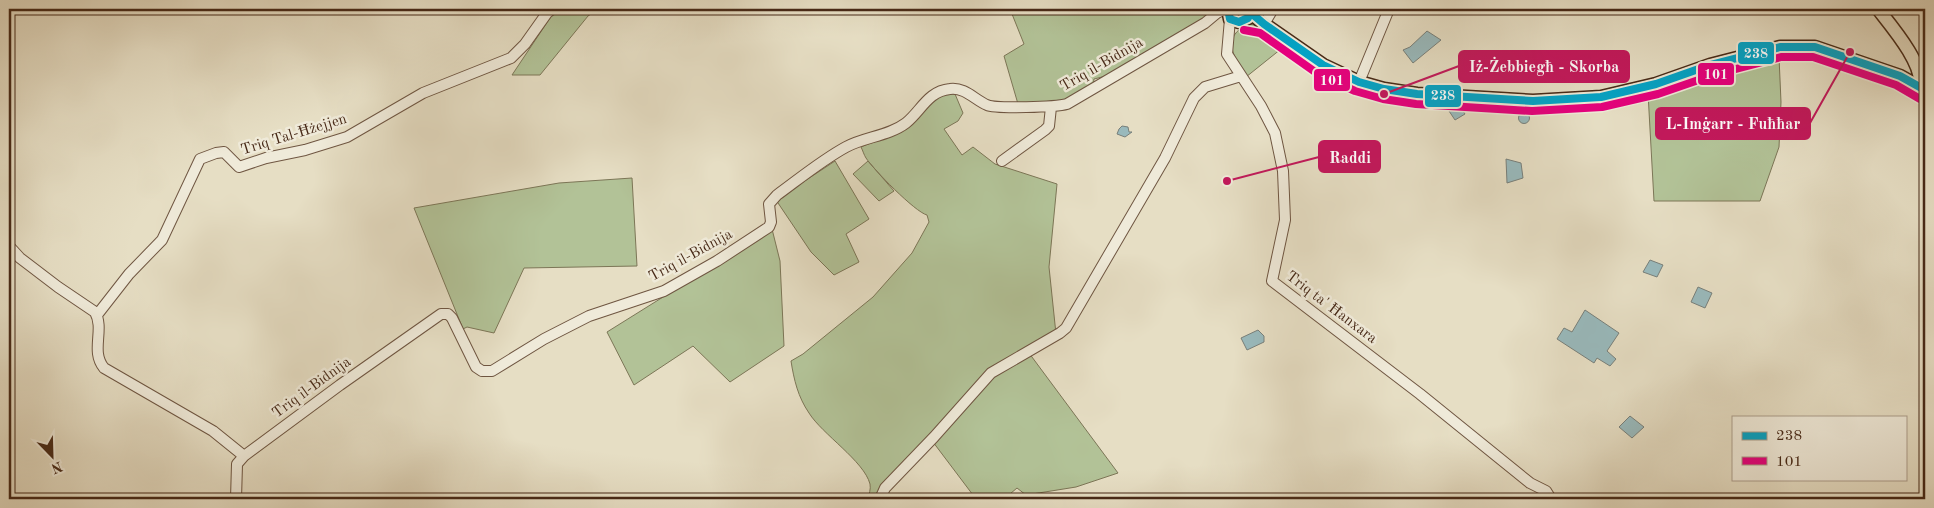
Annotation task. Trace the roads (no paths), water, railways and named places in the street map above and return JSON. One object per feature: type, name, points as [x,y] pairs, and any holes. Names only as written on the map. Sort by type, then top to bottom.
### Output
[{"type":"main road","points":[[1878,9],[1905,46],[1915,64],[1923,85]]},
{"type":"main road","points":[[1237,14],[1264,24],[1323,65],[1359,82],[1384,89],[1417,94],[1533,101],[1601,97],[1656,84],[1710,65],[1780,47],[1815,47],[1923,85]]},
{"type":"main road","points":[[1900,76],[1906,71],[1909,63],[1905,46]]},
{"type":"street","name":"Triq Tal-Ħżejjen","points":[[97,315],[129,274],[162,240],[200,160],[216,153],[224,152],[239,167],[347,137],[423,93],[510,58],[525,44],[547,13],[552,9]]},
{"type":"street","points":[[1264,24],[1273,9]]},
{"type":"street","points":[[1359,82],[1389,9]]},
{"type":"street","name":"Triq il-Bidnija","points":[[244,456],[340,385],[442,314],[450,316],[476,367],[487,372],[500,367],[544,339],[589,316],[612,307],[645,299],[676,285],[767,229],[771,222],[769,204],[782,191],[847,147],[902,125],[913,117],[929,98],[938,92],[950,89],[959,90],[994,107],[1051,107],[1067,104],[1205,23],[1237,14]]},
{"type":"street","name":"Triq ta' Ħanxara","points":[[1237,14],[1227,38],[1227,54],[1260,106],[1275,134],[1283,171],[1284,220],[1272,281],[1420,394],[1530,483],[1546,490],[1551,499]]},
{"type":"street","points":[[880,499],[885,488],[934,437],[990,373],[1066,328],[1165,158],[1198,93],[1205,88],[1241,76]]},
{"type":"street","points":[[1002,161],[1046,130],[1049,126],[1051,107]]},
{"type":"street","points":[[9,246],[35,270],[88,306],[97,315],[98,358],[104,368],[213,432],[244,456],[237,464],[236,499]]},
{"type":"water","points":[[1427,31],[1441,40],[1413,63],[1403,50],[1410,47]]},
{"type":"water","points":[[1459,105],[1465,114],[1455,120],[1449,111]]},
{"type":"water","points":[[1524,112],[1530,118],[1524,124],[1518,118]]},
{"type":"water","points":[[1122,126],[1128,127],[1129,132],[1132,132],[1125,137],[1117,134]]},
{"type":"water","points":[[1506,159],[1521,163],[1523,178],[1507,183]]},
{"type":"water","points":[[1650,260],[1663,265],[1657,277],[1643,272]]},
{"type":"water","points":[[1698,287],[1712,293],[1705,308],[1691,302]]},
{"type":"water","points":[[1585,310],[1619,333],[1607,351],[1616,359],[1610,366],[1597,358],[1594,363],[1557,339],[1564,328],[1572,332]]},
{"type":"water","points":[[1258,330],[1264,336],[1264,342],[1247,350],[1241,338]]},
{"type":"water","points":[[1630,416],[1644,427],[1632,438],[1619,427]]},
{"type":"place","name":"L-Imġarr - Fuħħar","points":[[1850,52]]},
{"type":"place","name":"Iż-Żebbiegħ - Skorba","points":[[1384,94]]},
{"type":"place","name":"Raddi","points":[[1227,181]]}]
